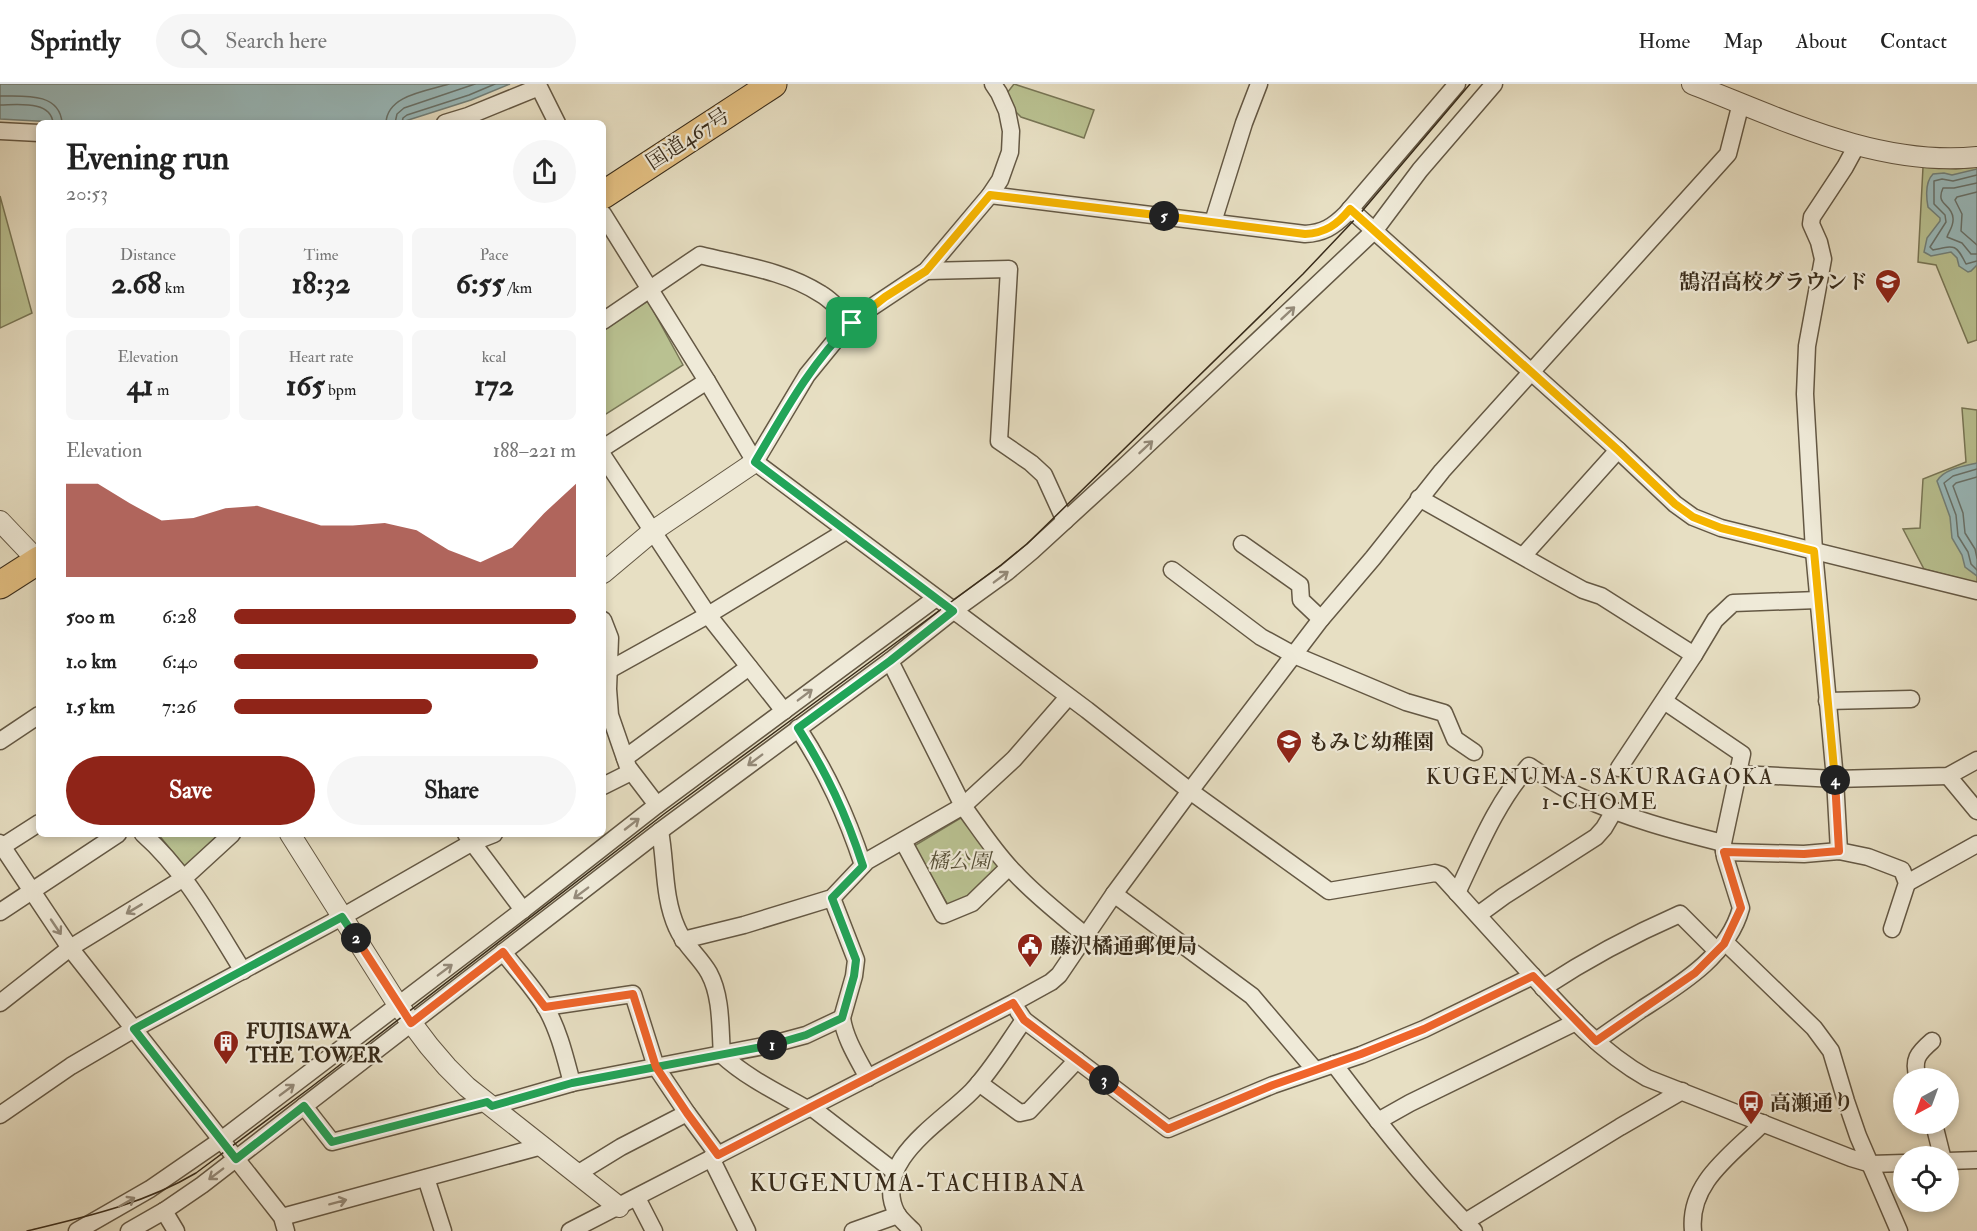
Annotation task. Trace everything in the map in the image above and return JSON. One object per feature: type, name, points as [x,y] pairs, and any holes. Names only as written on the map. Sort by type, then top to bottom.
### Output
[{"type":"highway","name":"国道467号","points":[[606,193],[773,84]]},
{"type":"highway","points":[[0,585],[36,563]]},
{"type":"street","points":[[606,570],[653,531],[755,462],[807,375],[838,337],[885,297],[926,271],[990,195],[1000,180],[1010,152],[1011,131],[1007,111],[993,84]]},
{"type":"street","points":[[1214,222],[1244,123],[1259,84]]},
{"type":"street","points":[[990,195],[1305,234],[1318,233],[1334,225],[1350,209],[1457,84]]},
{"type":"street","points":[[129,1231],[164,1211],[236,1159],[660,831],[1007,572],[1065,521],[1375,231],[1420,170],[1494,84]]},
{"type":"street","points":[[1692,84],[1788,122],[1857,145],[1917,156],[1957,159],[1977,157]]},
{"type":"street","points":[[455,120],[539,87],[556,120]]},
{"type":"street","points":[[570,1231],[1013,1003],[1051,982],[1059,975],[1114,894],[1190,791],[1321,619],[1373,558],[1419,498],[1728,154],[1741,103]]},
{"type":"street","points":[[0,130],[36,133]]},
{"type":"street","points":[[1839,851],[1835,779],[1814,551],[1805,394],[1808,346],[1823,258],[1811,224],[1812,217],[1857,145]]},
{"type":"street","points":[[1350,209],[1675,504],[1693,517],[1721,528],[1977,591]]},
{"type":"street","points":[[606,219],[755,462],[1190,791],[1329,891],[1435,873],[1441,875],[1576,1022],[1625,1066],[1647,1078],[1871,1164],[1893,1163]]},
{"type":"street","points":[[606,319],[700,255],[795,281],[822,294],[852,323]]},
{"type":"street","points":[[926,271],[1009,269],[999,441],[1044,475],[1065,521]]},
{"type":"street","points":[[606,446],[707,381]]},
{"type":"street","points":[[1523,556],[1618,450]]},
{"type":"street","points":[[609,479],[653,531],[708,615],[784,711]]},
{"type":"street","points":[[1419,498],[1583,590],[1600,596],[1694,655]]},
{"type":"street","points":[[0,521],[36,558]]},
{"type":"street","points":[[609,670],[708,615],[846,531]]},
{"type":"street","points":[[1242,544],[1300,585],[1301,600],[1321,619]]},
{"type":"street","points":[[1172,570],[1262,637],[1294,656],[1406,702],[1444,713],[1455,739],[1474,752]]},
{"type":"street","points":[[77,1231],[150,1189],[221,1140],[524,910],[657,805],[936,598]]},
{"type":"street","points":[[1619,768],[1715,620],[1733,603],[1818,600]]},
{"type":"street","points":[[606,628],[610,638],[608,689],[610,715],[628,765],[657,805]]},
{"type":"street","points":[[890,661],[963,806],[1009,867],[1038,896],[1085,935]]},
{"type":"street","points":[[606,783],[749,667]]},
{"type":"street","points":[[683,940],[744,925],[832,898],[867,861],[963,806],[1014,759],[1068,697]]},
{"type":"street","points":[[1827,701],[1911,699]]},
{"type":"street","points":[[1596,1041],[1695,973],[1721,946],[1741,908],[1724,848],[1742,754],[1664,701]]},
{"type":"street","points":[[0,741],[36,717]]},
{"type":"street","points":[[798,728],[833,787],[849,823],[863,866]]},
{"type":"street","points":[[1739,774],[1835,779],[1948,776],[1977,760]]},
{"type":"street","points":[[1457,893],[1490,824],[1521,774],[1529,766],[1580,797],[1614,811],[1724,848],[1804,854],[1839,851],[1868,857],[1902,870],[1907,883],[1892,929]]},
{"type":"street","points":[[1948,776],[1977,811]]},
{"type":"street","points":[[1478,915],[1596,837],[1614,811]]},
{"type":"street","points":[[36,825],[1,846],[70,948],[236,1159],[284,1224],[426,1178],[542,1146]]},
{"type":"street","points":[[660,831],[668,896],[676,927],[683,940],[708,972],[714,987],[722,1055],[756,1080],[809,1108],[895,1172]]},
{"type":"street","points":[[0,912],[114,837]]},
{"type":"street","points":[[146,837],[159,848],[184,878],[243,970]]},
{"type":"street","points":[[0,1004],[70,948],[184,878],[229,837]]},
{"type":"street","points":[[292,837],[398,1005],[447,1067],[619,1207]]},
{"type":"street","points":[[0,1115],[71,1066],[134,1029],[342,917],[469,838],[524,910]]},
{"type":"street","points":[[903,841],[943,915],[972,903],[1009,867]]},
{"type":"street","points":[[1907,883],[1977,844]]},
{"type":"street","points":[[1114,894],[1252,996],[1315,1070]]},
{"type":"street","points":[[832,898],[856,960],[854,976],[842,1018],[845,1034],[868,1078]]},
{"type":"street","points":[[1013,1003],[1024,1020],[1168,1129],[1273,1085],[1334,1064],[1538,982],[1680,914],[1721,946],[1825,1040],[1831,1051],[1846,1101],[1899,1231]]},
{"type":"street","points":[[503,952],[545,1007],[563,1048],[572,1083]]},
{"type":"street","points":[[545,1007],[633,994],[656,1067],[715,1156],[747,1231]]},
{"type":"street","points":[[304,1106],[332,1142],[572,1083],[769,1046],[806,1035],[842,1018]]},
{"type":"street","points":[[912,1231],[898,1215],[892,1199],[891,1186],[901,1158],[980,1083],[1024,1020]]},
{"type":"street","points":[[1378,1121],[1576,1022]]},
{"type":"street","points":[[1916,1068],[1920,1051],[1932,1041]]},
{"type":"street","points":[[980,1083],[1020,1113],[1029,1112],[1077,1060]]},
{"type":"street","points":[[1334,1064],[1378,1121],[1469,1226],[1620,1127],[1682,1091]]},
{"type":"street","points":[[577,1174],[621,1147],[687,1113]]},
{"type":"street","points":[[1693,1231],[1693,1212],[1708,1178],[1763,1123]]},
{"type":"street","points":[[1959,1161],[1977,1160]]},
{"type":"street","points":[[426,1178],[443,1231]]},
{"type":"street","points":[[637,1198],[654,1231]]},
{"type":"street","points":[[164,1211],[176,1231]]},
{"type":"street","points":[[853,1231],[898,1215]]},
{"type":"green space","points":[[1014,84],[1094,110],[1084,138],[1021,117],[1015,111],[1007,93]]},
{"type":"green space","points":[[1923,167],[1956,169],[1977,167],[1977,340],[1968,343],[1936,265],[1918,262]]},
{"type":"green space","points":[[0,196],[32,313],[0,328]]},
{"type":"green space","points":[[648,301],[683,365],[606,414],[606,329]]},
{"type":"green space","points":[[1962,408],[1977,410],[1977,583],[1924,569],[1903,529],[1920,528],[1923,479],[1966,462]]},
{"type":"green space","name":"橘公園","points":[[964,816],[999,865],[969,896],[948,905],[914,846]]},
{"type":"green space","points":[[160,837],[216,837],[185,867]]},
{"type":"water","points":[[0,84],[510,84],[471,100],[408,120],[36,121],[0,119]]},
{"type":"water","points":[[1977,169],[1977,265],[1968,272],[1959,266],[1957,258],[1951,252],[1931,256],[1924,252],[1927,238],[1940,221],[1940,218],[1928,207],[1927,189],[1933,174],[1952,175]]},
{"type":"water","points":[[1977,463],[1977,576],[1965,567],[1962,555],[1952,538],[1950,517],[1937,481],[1949,471]]},
{"type":"tram line","points":[[27,1231],[92,1215],[135,1201],[196,1173],[310,1088],[664,814],[1001,565],[1027,544],[1303,274],[1358,216],[1470,84]]},
{"type":"place","name":"鵠沼高校グラウンド","points":[[1888,305]]},
{"type":"place","name":"もみじ幼稚園","points":[[1289,765]]},
{"type":"place","name":"藤沢橘通郵便局","points":[[1030,969]]},
{"type":"place","name":"FUJISAWA THE TOWER","points":[[226,1066]]},
{"type":"place","name":"高瀬通り","points":[[1751,1126]]},
{"type":"district","name":"KUGENUMA-SAKURAGAOKA 1-CHOME","points":[[1600,790]]},
{"type":"district","name":"KUGENUMA-TACHIBANA","points":[[918,1183]]},
{"type":"route","points":[[852,323],[807,375],[755,462],[953,611],[890,661],[798,728],[833,787],[849,823],[863,866],[832,898],[856,960],[854,976],[842,1018],[806,1035],[769,1046],[656,1067],[572,1083],[492,1106],[487,1102],[332,1142],[304,1106],[236,1159],[134,1029],[342,917],[411,1023],[503,952],[545,1007],[633,994],[656,1067],[718,1155],[1013,1003],[1024,1020],[1168,1129],[1273,1085],[1424,1029],[1533,976],[1596,1041],[1695,973],[1725,942],[1741,908],[1724,852],[1804,854],[1839,851],[1835,779],[1814,551],[1721,528],[1693,517],[1675,504],[1350,209],[1328,229],[1305,234],[990,195],[926,271],[885,297],[852,323]]}]
